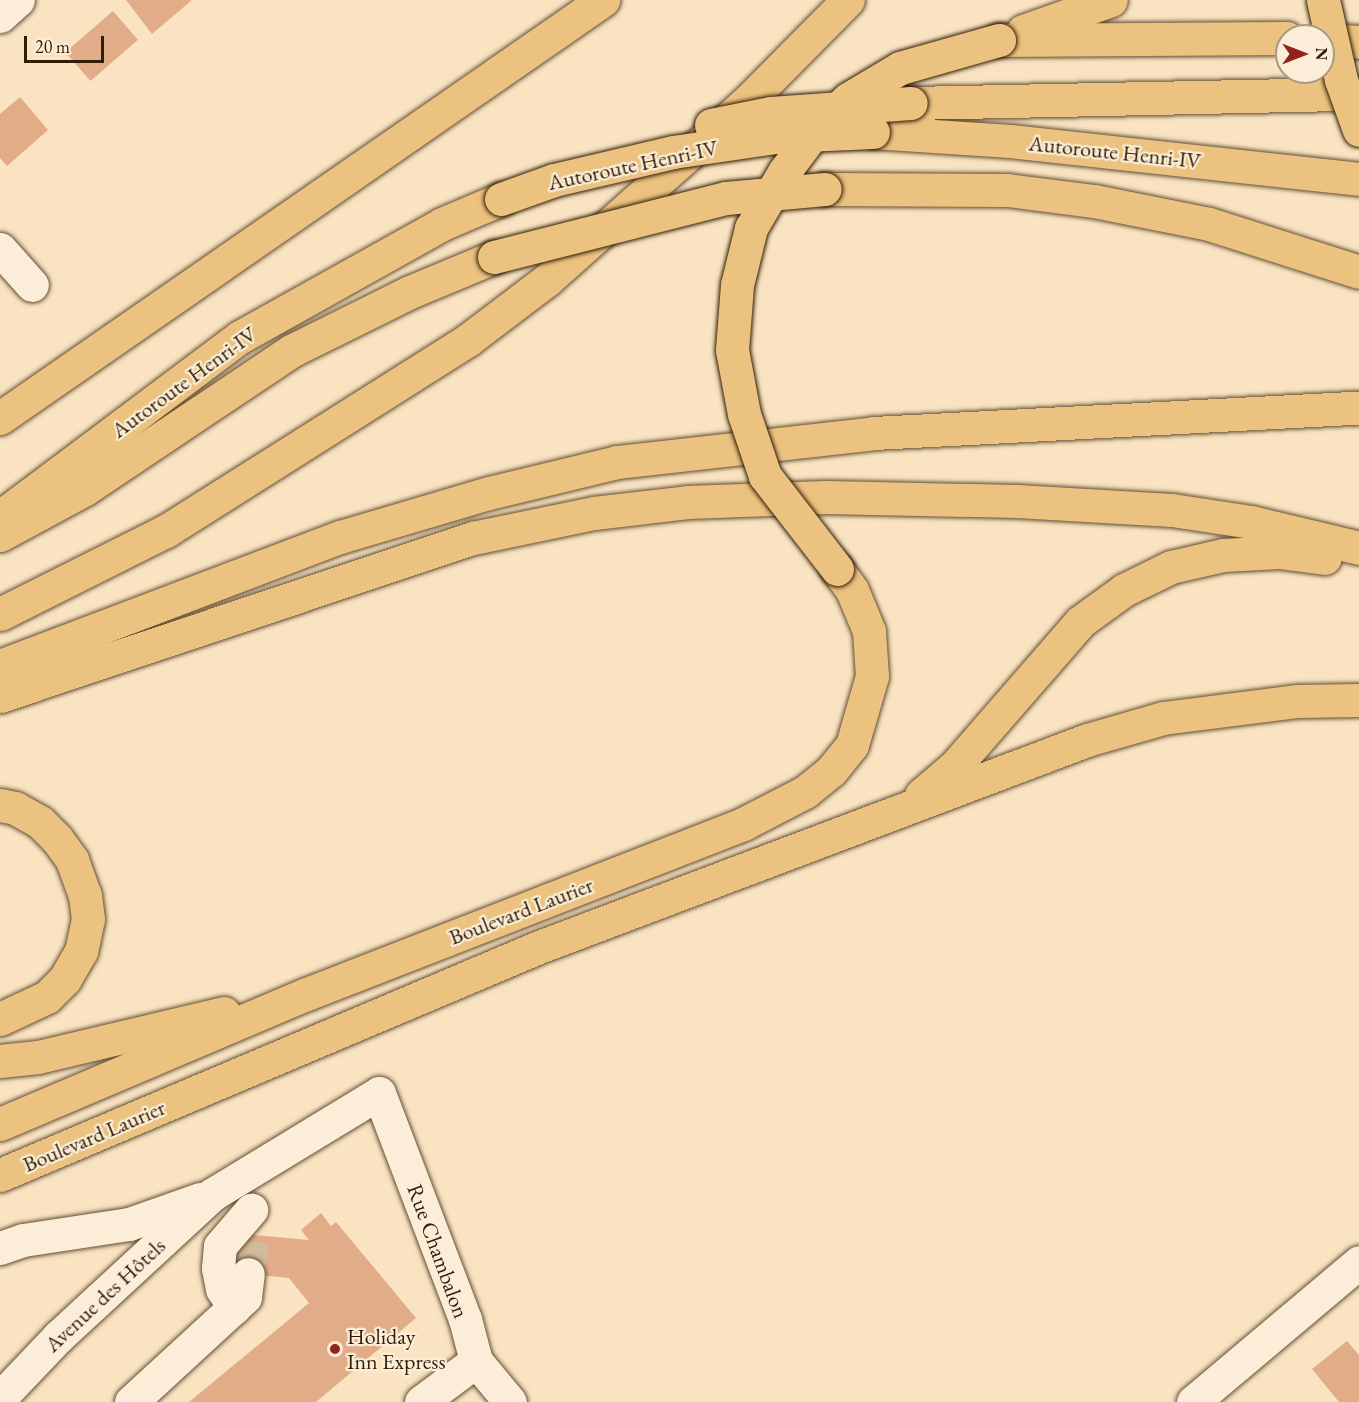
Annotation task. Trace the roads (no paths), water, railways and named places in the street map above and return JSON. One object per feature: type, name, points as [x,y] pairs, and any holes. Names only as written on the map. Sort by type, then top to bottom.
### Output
[{"type":"highway","points":[[0,418],[603,0]]},
{"type":"highway","points":[[0,614],[166,531],[468,340],[547,280],[750,99],[848,0]]},
{"type":"highway","points":[[999,40],[1111,0]]},
{"type":"highway","points":[[1323,0],[1341,80],[1359,130]]},
{"type":"highway","points":[[999,40],[1275,38]]},
{"type":"highway","name":"Boulevard Laurier","points":[[0,1124],[308,994],[743,824],[806,792],[831,771],[852,745],[872,676],[869,631],[852,590],[765,476],[744,414],[732,350],[737,285],[751,228],[784,172],[818,128],[848,99],[900,68],[999,40]]},
{"type":"highway","points":[[1335,41],[1359,42]]},
{"type":"highway","points":[[554,180],[601,153],[641,139],[771,113],[911,103],[1359,94]]},
{"type":"highway","name":"Autoroute Henri-IV","points":[[0,517],[240,337],[442,224],[554,180],[673,152],[781,136],[873,132],[1010,141],[1359,179]]},
{"type":"highway","points":[[0,536],[85,489],[291,351],[410,292],[494,257],[581,232],[726,198],[825,189],[1007,190],[1094,201],[1209,224],[1359,272]]},
{"type":"highway","points":[[0,666],[340,537],[489,493],[617,462],[874,433],[1359,408]]},
{"type":"highway","points":[[0,696],[472,538],[594,513],[687,502],[826,497],[1017,501],[1172,510],[1251,522],[1359,548]]},
{"type":"highway","points":[[821,841],[919,796],[955,766],[1080,622],[1124,590],[1171,567],[1223,555],[1278,552],[1359,565]]},
{"type":"highway","points":[[821,841],[1087,740],[1163,718],[1298,700],[1359,700]]},
{"type":"highway","points":[[0,805],[15,808],[40,822],[57,839],[72,860],[85,895],[88,919],[81,951],[65,979],[47,997],[0,1019]]},
{"type":"highway","name":"Boulevard Laurier","points":[[9,1174],[539,947],[821,841]]},
{"type":"highway","points":[[0,1061],[38,1056],[308,994]]},
{"type":"street","points":[[0,16],[18,0]]},
{"type":"street","points":[[0,249],[32,285]]},
{"type":"street","name":"Avenue des Hôtels","points":[[0,1248],[23,1240],[129,1224],[225,1185],[379,1093]]},
{"type":"street","name":"Rue Chambalon","points":[[379,1093],[465,1319],[476,1361],[510,1402]]},
{"type":"street","points":[[225,1185],[252,1222],[220,1246],[218,1268],[222,1289],[234,1308]]},
{"type":"street","name":"Avenue des Hôtels","points":[[0,1398],[58,1337],[225,1185]]},
{"type":"street","points":[[1193,1402],[1357,1268]]},
{"type":"street","points":[[131,1402],[245,1297],[248,1274]]},
{"type":"street","points":[[421,1402],[476,1361]]},
{"type":"tunnel","points":[[248,1274],[253,1235]]},
{"type":"place","name":"Holiday Inn Express","points":[[335,1349]]}]
